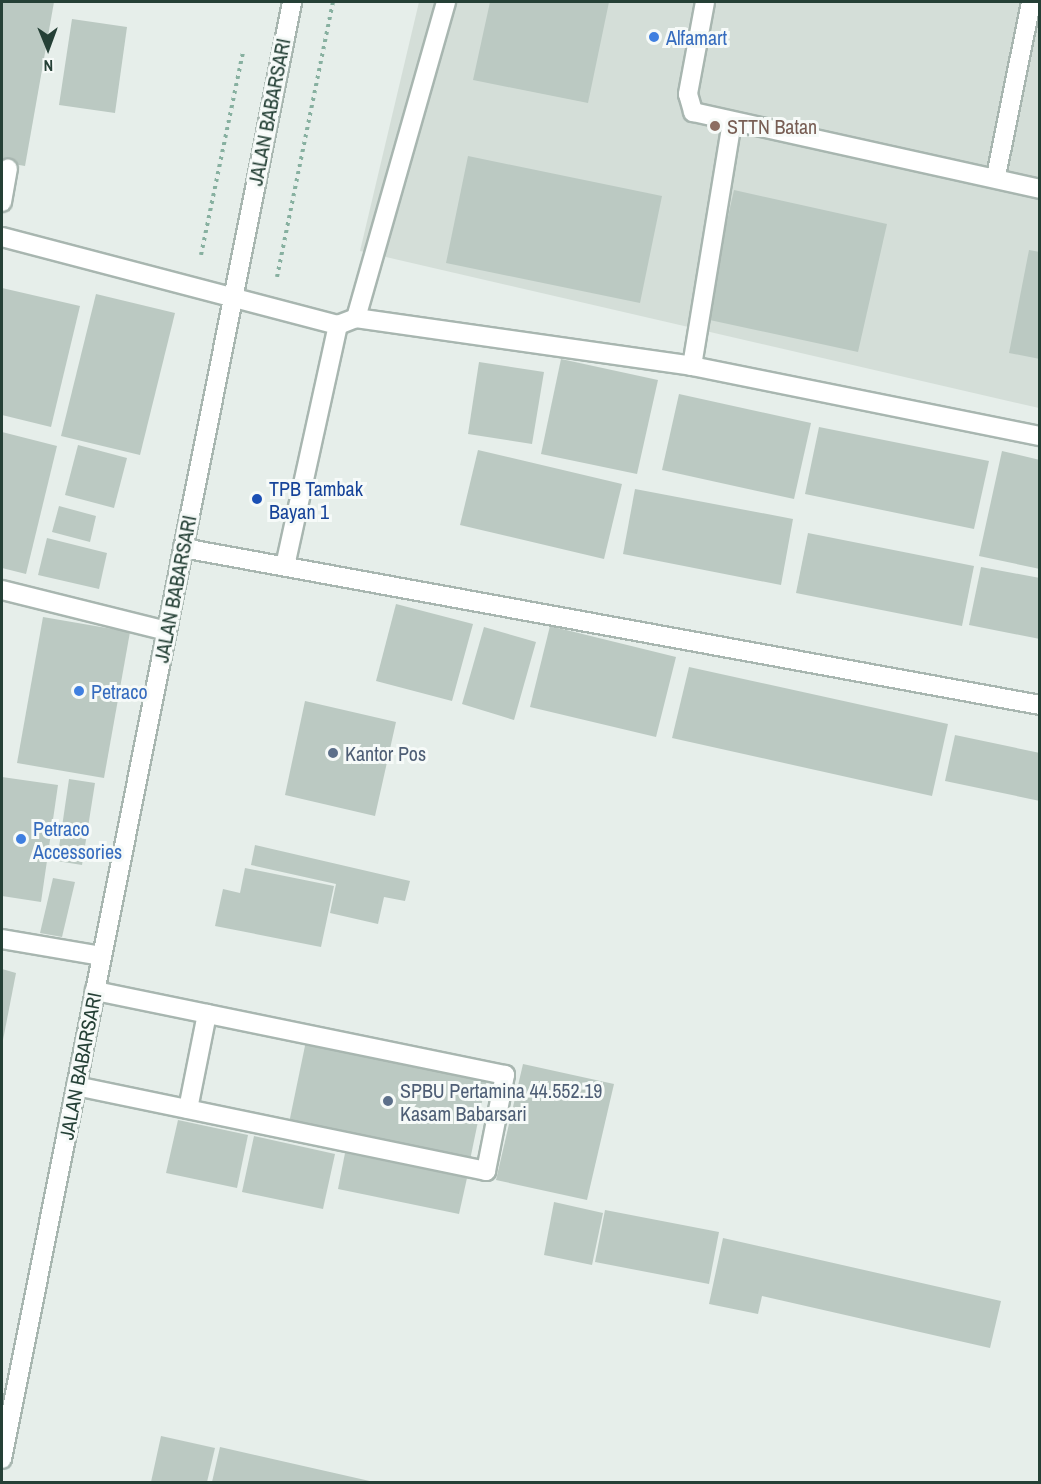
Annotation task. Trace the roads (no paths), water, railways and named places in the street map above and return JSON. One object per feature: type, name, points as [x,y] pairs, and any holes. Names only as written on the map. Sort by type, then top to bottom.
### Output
[{"type":"street","name":"JALAN BABARSARI","points":[[2,1459],[292,2]]},
{"type":"street","points":[[356,318],[446,2]]},
{"type":"street","points":[[705,2],[688,102],[693,112],[996,176],[1040,189]]},
{"type":"street","points":[[996,176],[1031,2]]},
{"type":"street","points":[[692,366],[732,122]]},
{"type":"street","points":[[2,202],[8,169]]},
{"type":"street","points":[[2,237],[338,325],[356,318],[692,366],[1040,436]]},
{"type":"street","points":[[285,566],[338,325]]},
{"type":"street","points":[[183,548],[1040,705]]},
{"type":"street","points":[[2,590],[166,631]]},
{"type":"street","points":[[2,939],[101,956]]},
{"type":"street","points":[[76,1086],[486,1171],[505,1075],[94,991]]},
{"type":"street","points":[[188,1109],[207,1014]]},
{"type":"place","name":"Alfamart","points":[[654,37]]},
{"type":"place","name":"STTN Batan","points":[[715,126]]},
{"type":"place","name":"TPB Tambak Bayan 1","points":[[257,499]]},
{"type":"place","name":"Petraco","points":[[79,691]]},
{"type":"place","name":"Kantor Pos","points":[[333,753]]},
{"type":"place","name":"Petraco Accessories","points":[[21,839]]},
{"type":"place","name":"SPBU Pertamina 44.552.19 Kasam Babarsari","points":[[388,1101]]}]
